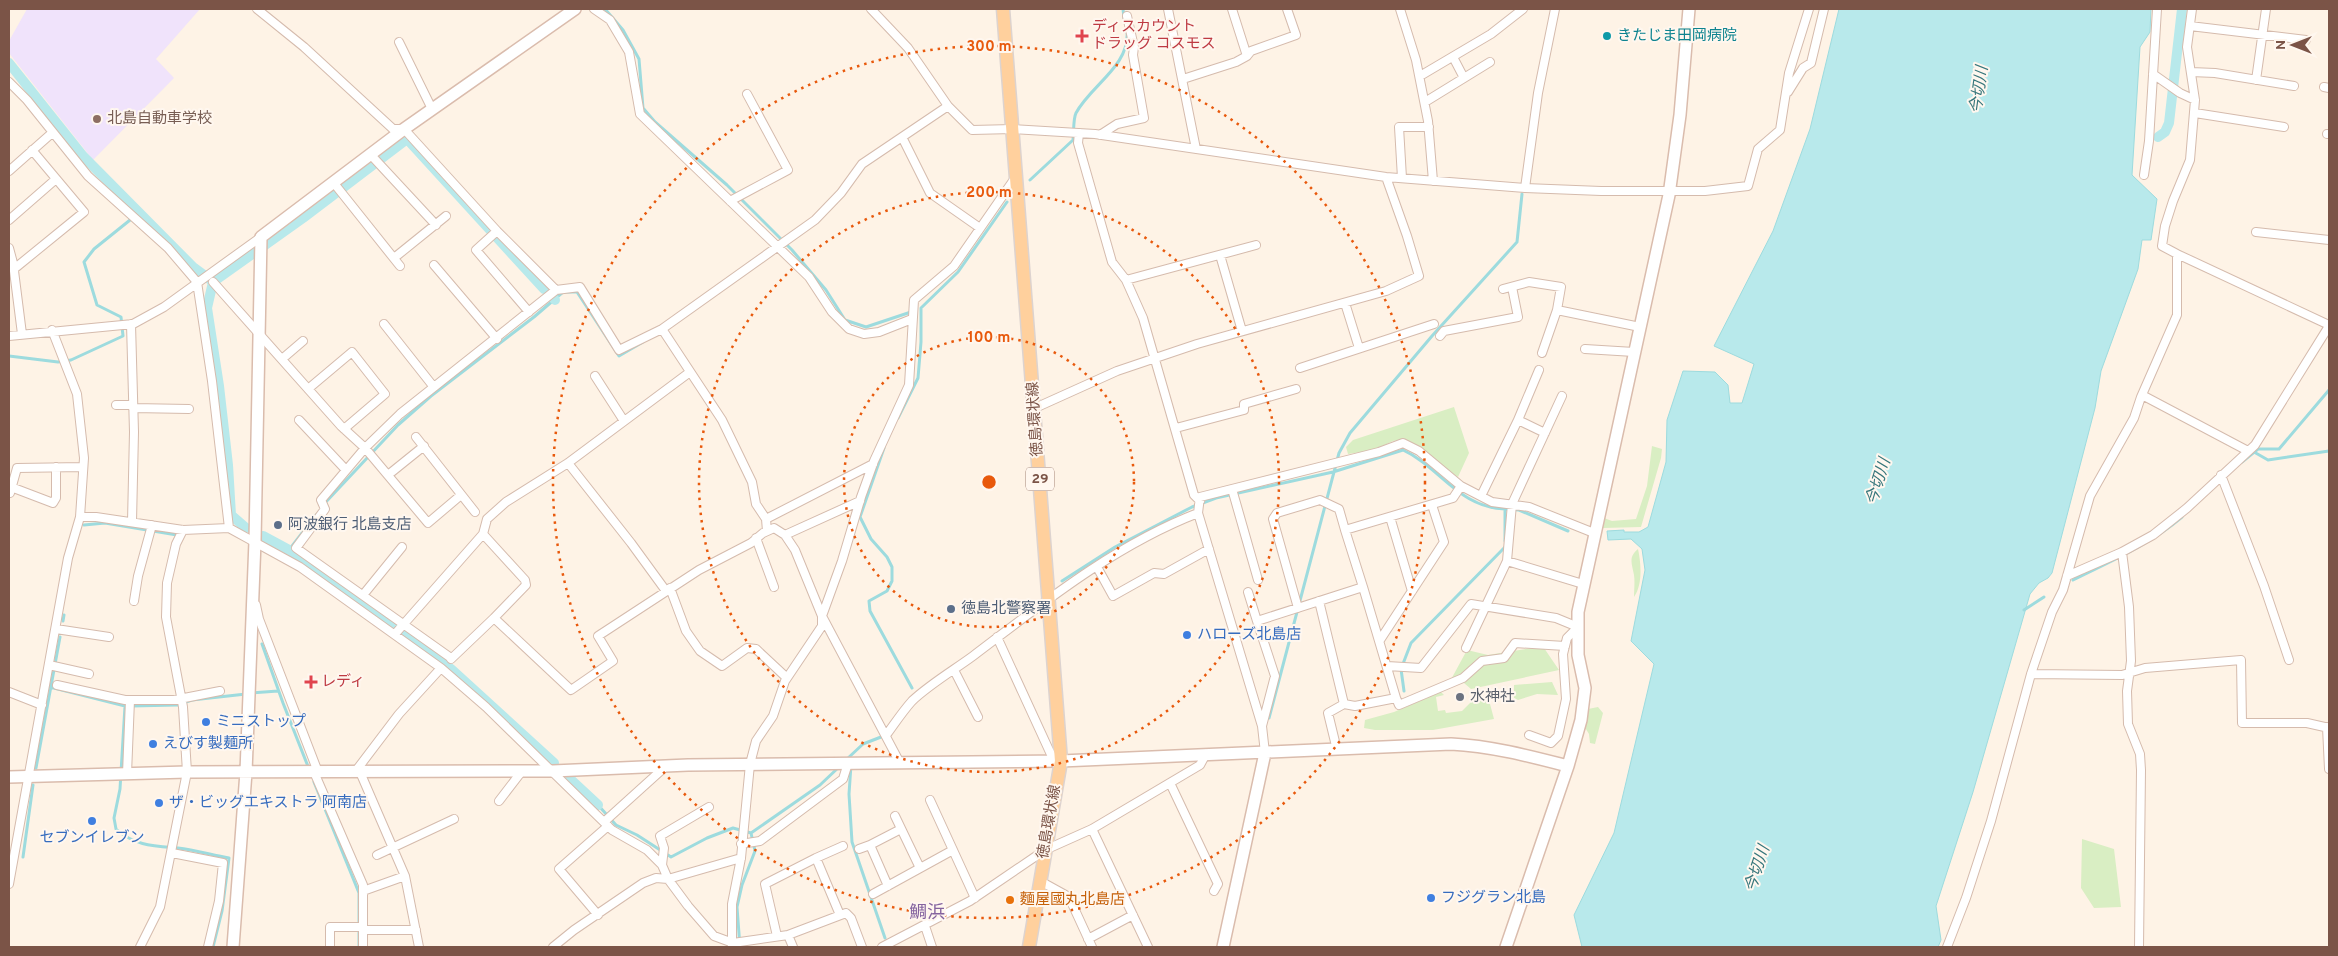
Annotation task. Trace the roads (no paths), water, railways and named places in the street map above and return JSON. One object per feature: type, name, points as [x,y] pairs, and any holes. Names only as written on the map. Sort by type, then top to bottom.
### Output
[{"type":"main road","name":"徳島環状線","points":[[1003,9],[1015,178],[1036,408],[1057,761],[1029,947]]},
{"type":"street","points":[[257,9],[304,47],[393,129],[404,128]]},
{"type":"street","points":[[9,336],[52,330],[131,324],[164,307],[261,237],[404,128],[574,9]]},
{"type":"street","points":[[594,9],[610,20],[629,52],[640,114],[810,277],[832,312],[849,329],[864,334],[879,332],[912,319]]},
{"type":"street","points":[[871,9],[908,48],[948,106],[972,130],[1013,129],[1100,135],[1386,177],[1525,188],[1600,191],[1705,191],[1748,186],[1758,149],[1780,130],[1789,73],[1809,9]]},
{"type":"street","points":[[1168,9],[1196,149]]},
{"type":"street","points":[[1232,9],[1247,56]]},
{"type":"street","points":[[1183,79],[1236,62],[1247,56],[1251,51],[1296,36],[1288,9]]},
{"type":"street","points":[[1400,9],[1420,76],[1429,127],[1433,180]]},
{"type":"street","points":[[1420,76],[1491,34],[1523,9]]},
{"type":"street","points":[[1525,188],[1538,93],[1555,9]]},
{"type":"street","points":[[1506,947],[1568,766],[1581,720],[1585,688],[1578,655],[1578,612],[1669,191],[1680,115],[1689,9]]},
{"type":"street","points":[[1787,94],[1803,68],[1810,63],[1824,9]]},
{"type":"street","points":[[2144,175],[2149,141],[2157,9]]},
{"type":"street","points":[[2067,576],[2123,555],[2153,535],[2223,478],[2262,436],[2329,325],[2162,246],[2168,218],[2190,160],[2195,113],[2188,47],[2192,9]]},
{"type":"street","points":[[2256,80],[2266,9]]},
{"type":"street","points":[[1100,135],[1117,124],[1144,118],[1133,55],[1134,47],[1127,16]]},
{"type":"street","points":[[2190,26],[2306,40]]},
{"type":"street","points":[[399,42],[432,109]]},
{"type":"street","points":[[1454,57],[1464,78]]},
{"type":"street","points":[[1425,102],[1490,62]]},
{"type":"street","points":[[2191,72],[2215,73],[2294,86]]},
{"type":"street","points":[[2153,74],[2180,94],[2195,100]]},
{"type":"street","points":[[9,82],[28,100],[52,133],[88,176],[168,248],[197,282],[212,381],[230,528]]},
{"type":"street","points":[[730,201],[745,195],[788,170],[748,94]]},
{"type":"street","points":[[484,534],[493,547],[525,580],[526,585],[451,658],[296,548],[325,509],[321,500],[365,448],[400,414],[433,386],[497,339],[556,290],[580,287],[619,350],[662,329],[816,220],[841,193],[862,164],[948,106]]},
{"type":"street","points":[[2195,113],[2284,127]]},
{"type":"street","points":[[763,124],[771,120]]},
{"type":"street","points":[[1402,178],[1399,128],[1429,127]]},
{"type":"street","points":[[404,128],[497,231],[556,290]]},
{"type":"street","points":[[9,170],[52,133]]},
{"type":"street","points":[[1079,133],[1078,143],[1112,262],[1126,280],[1143,318],[1194,495],[1200,501]]},
{"type":"street","points":[[902,137],[930,193],[980,228]]},
{"type":"street","points":[[14,268],[84,212],[32,150]]},
{"type":"street","points":[[370,154],[436,225]]},
{"type":"street","points":[[1036,408],[1118,371],[1154,358],[1242,331],[1386,291],[1419,276],[1386,177]]},
{"type":"street","points":[[732,945],[732,904],[740,858],[750,764],[756,741],[773,716],[787,678],[822,626],[822,616],[873,464],[909,385],[914,300],[954,266],[1015,178]]},
{"type":"street","points":[[9,220],[56,179]]},
{"type":"street","points":[[333,182],[400,266]]},
{"type":"street","points":[[394,258],[446,216]]},
{"type":"street","points":[[497,231],[476,250],[529,312]]},
{"type":"street","points":[[2256,232],[2329,240]]},
{"type":"street","points":[[234,947],[246,772],[255,541],[257,332],[261,237]]},
{"type":"street","points":[[1126,280],[1256,245]]},
{"type":"street","points":[[9,248],[14,268],[22,334]]},
{"type":"street","points":[[1947,947],[1966,898],[1991,821],[2031,674],[2052,612],[2063,590],[2090,496],[2134,418],[2177,315],[2177,254]]},
{"type":"street","points":[[1220,255],[1242,331]]},
{"type":"street","points":[[434,265],[497,339]]},
{"type":"street","points":[[213,282],[344,429],[365,448],[428,523],[461,495]]},
{"type":"street","points":[[1503,289],[1528,282],[1561,287],[1557,310],[1542,352]]},
{"type":"street","points":[[1440,336],[1444,331],[1518,317],[1512,287]]},
{"type":"street","points":[[1345,303],[1359,348]]},
{"type":"street","points":[[1557,310],[1640,327]]},
{"type":"street","points":[[131,324],[133,407],[132,522]]},
{"type":"street","points":[[384,324],[433,386]]},
{"type":"street","points":[[1300,368],[1434,324]]},
{"type":"street","points":[[662,329],[722,420],[752,482],[756,504],[766,519],[767,531]]},
{"type":"street","points":[[9,884],[42,705],[53,666],[56,629],[68,558],[80,517],[83,467],[77,394],[52,330]]},
{"type":"street","points":[[282,359],[303,341]]},
{"type":"street","points":[[1585,350],[1634,352]]},
{"type":"street","points":[[308,389],[352,352],[385,394],[344,429]]},
{"type":"street","points":[[1482,496],[1539,370]]},
{"type":"street","points":[[395,634],[484,534],[487,519],[506,502],[568,464],[690,372]]},
{"type":"street","points":[[595,376],[624,421]]},
{"type":"street","points":[[1176,428],[1244,410],[1244,404],[1296,389]]},
{"type":"street","points":[[2142,395],[2248,451]]},
{"type":"street","points":[[1466,648],[1507,561],[1512,504],[1562,396]]},
{"type":"street","points":[[116,404],[133,407],[189,409]]},
{"type":"street","points":[[299,420],[346,470]]},
{"type":"street","points":[[1518,420],[1545,433]]},
{"type":"street","points":[[416,437],[475,512]]},
{"type":"street","points":[[1223,947],[1265,753],[1262,726],[1198,513],[1200,497],[1379,452],[1403,443],[1420,451],[1461,486],[1492,502],[1529,507],[1594,533]]},
{"type":"street","points":[[388,475],[424,446]]},
{"type":"street","points":[[568,464],[668,590],[686,631],[700,650],[722,666],[748,648],[756,649],[787,678]]},
{"type":"street","points":[[766,519],[873,464]]},
{"type":"street","points":[[56,467],[56,498],[53,503],[10,490],[17,468],[56,467],[83,467]]},
{"type":"street","points":[[2223,478],[2264,586],[2289,660]]},
{"type":"street","points":[[1345,530],[1453,498],[1461,486]]},
{"type":"street","points":[[1232,489],[1258,580]]},
{"type":"street","points":[[1298,608],[1273,519],[1277,512],[1320,500],[1339,509],[1399,704],[1414,700],[1463,678],[1482,662],[1504,658],[1515,643],[1565,646]]},
{"type":"street","points":[[785,535],[860,501]]},
{"type":"street","points":[[1380,640],[1444,542],[1432,505]]},
{"type":"street","points":[[887,734],[913,701],[1048,600],[1097,567],[1172,523],[1198,513]]},
{"type":"street","points":[[80,517],[132,522],[183,530],[230,528],[255,541],[300,566],[441,668],[486,707],[606,824],[647,850],[662,865],[668,879],[714,936],[732,945],[788,934],[846,913],[851,918],[862,947]]},
{"type":"street","points":[[1390,517],[1412,591]]},
{"type":"street","points":[[134,601],[138,576],[152,525]]},
{"type":"street","points":[[494,618],[571,690],[613,660],[598,636],[698,570],[751,543],[774,528],[785,535],[794,550],[822,616],[887,734],[900,763]]},
{"type":"street","points":[[140,947],[160,907],[173,850],[187,772],[181,698],[166,617],[167,583],[176,544],[183,530]]},
{"type":"street","points":[[756,538],[774,587]]},
{"type":"street","points":[[363,595],[402,547]]},
{"type":"street","points":[[1097,567],[1113,596],[1154,573],[1164,574],[1209,548]]},
{"type":"street","points":[[2123,555],[2129,607],[2131,661],[2127,691],[2128,724],[2140,754],[2141,770],[2139,947]]},
{"type":"street","points":[[1507,561],[1583,584]]},
{"type":"street","points":[[1257,620],[1363,587]]},
{"type":"street","points":[[253,588],[259,619],[313,772],[363,885],[363,947]]},
{"type":"street","points":[[1248,592],[1274,676],[1262,726]]},
{"type":"street","points":[[1319,601],[1344,704]]},
{"type":"street","points":[[1387,666],[1421,668],[1471,604],[1556,618],[1578,627]]},
{"type":"street","points":[[1529,736],[1551,744],[1558,736],[1566,699],[1563,654],[1567,638],[1578,627]]},
{"type":"street","points":[[56,629],[109,637]]},
{"type":"street","points":[[997,637],[1057,761]]},
{"type":"street","points":[[2031,674],[2122,675],[2145,668],[2241,660],[2242,723],[2307,723],[2328,727],[2329,769]]},
{"type":"street","points":[[53,666],[89,674]]},
{"type":"street","points":[[358,772],[399,714],[441,668]]},
{"type":"street","points":[[954,670],[978,716]]},
{"type":"street","points":[[57,685],[130,700],[174,700],[220,691]]},
{"type":"street","points":[[9,692],[42,705]]},
{"type":"street","points":[[1337,750],[1328,713],[1344,704],[1355,706],[1396,698]]},
{"type":"street","points":[[123,774],[130,700]]},
{"type":"street","points":[[9,777],[187,772],[553,771],[750,764],[1057,761],[1451,744],[1478,745],[1568,766]]},
{"type":"street","points":[[884,947],[975,898],[1045,850],[1092,829],[1170,783],[1200,765],[1206,754]]},
{"type":"street","points":[[741,844],[760,841],[843,779],[843,763]]},
{"type":"street","points":[[598,915],[558,869],[606,824],[613,814],[666,766]]},
{"type":"street","points":[[499,801],[522,771]]},
{"type":"street","points":[[358,772],[405,876],[419,947]]},
{"type":"street","points":[[1170,783],[1218,884],[1214,891]]},
{"type":"street","points":[[930,800],[975,898]]},
{"type":"street","points":[[662,865],[664,848],[660,836],[709,807]]},
{"type":"street","points":[[895,816],[920,868]]},
{"type":"street","points":[[377,854],[454,819]]},
{"type":"street","points":[[859,849],[901,829]]},
{"type":"street","points":[[1092,829],[1148,947]]},
{"type":"street","points":[[870,845],[888,886]]},
{"type":"street","points":[[777,936],[765,884],[843,846]]},
{"type":"street","points":[[173,850],[222,863],[219,901],[208,947]]},
{"type":"street","points":[[873,894],[953,850]]},
{"type":"street","points":[[553,947],[574,930],[643,883],[656,878],[668,879],[740,858]]},
{"type":"street","points":[[816,858],[840,915]]},
{"type":"street","points":[[363,891],[405,876]]},
{"type":"street","points":[[1040,881],[1069,897],[1092,947]]},
{"type":"street","points":[[1088,939],[1133,915]]},
{"type":"street","points":[[926,926],[932,947]]},
{"type":"street","points":[[330,947],[330,927],[416,930]]},
{"type":"street","points":[[788,934],[793,947]]},
{"type":"water","name":"今切川","points":[[1839,9],[2151,9],[2150,32],[2140,47],[2132,175],[2157,199],[2151,240],[2142,240],[2138,269],[2101,371],[2095,408],[2052,573],[2048,578],[2039,583],[2030,594],[1973,792],[1936,906],[1941,940],[1938,947],[1582,947],[1574,915],[1614,833],[1654,664],[1631,641],[1645,570],[1642,549],[1631,539],[1608,540],[1607,531],[1624,530],[1624,532],[1639,532],[1648,527],[1666,462],[1667,420],[1683,371],[1715,372],[1728,385],[1730,403],[1742,403],[1754,364],[1714,346],[1773,231],[1810,129]]},
{"type":"waterway","points":[[605,9],[623,30],[639,59],[643,108],[655,122],[727,185],[792,250],[826,290],[845,320],[866,327],[911,312]]},
{"type":"waterway","points":[[1123,9],[1124,18]]},
{"type":"waterway","points":[[2158,137],[2165,132],[2169,123],[2182,9]]},
{"type":"waterway","points":[[1030,180],[1073,140],[1076,113],[1116,65],[1126,43],[1127,31]]},
{"type":"waterway","points":[[9,63],[83,156],[193,267],[212,281]]},
{"type":"waterway","points":[[246,528],[231,515],[228,465],[219,386],[207,308],[213,282],[303,218],[407,139],[544,289]]},
{"type":"waterway","points":[[1269,718],[1339,453],[1350,433],[1432,336],[1517,242],[1522,194]]},
{"type":"waterway","points":[[898,418],[918,378],[921,308],[958,272],[1007,202]]},
{"type":"waterway","points":[[9,356],[58,362],[71,360],[123,336],[121,317],[97,305],[84,262],[94,249],[140,212]]},
{"type":"waterway","points":[[324,504],[398,425],[431,396],[534,317],[563,292],[577,292],[619,356],[643,342]]},
{"type":"waterway","points":[[2242,462],[2258,449],[2279,449],[2329,390]]},
{"type":"waterway","points":[[884,448],[860,517],[871,539],[887,557],[892,567],[892,581],[887,591],[869,601],[870,611],[912,688]]},
{"type":"waterway","points":[[1062,581],[1115,547],[1192,507],[1216,498],[1333,472],[1403,450],[1416,457],[1451,486],[1475,502],[1489,507],[1505,509],[1505,541]]},
{"type":"waterway","points":[[2254,452],[2268,460],[2329,451]]},
{"type":"waterway","points":[[1505,509],[1519,510],[1568,531]]},
{"type":"waterway","points":[[289,550],[316,515]]},
{"type":"waterway","points":[[2073,580],[2143,544],[2182,517]]},
{"type":"waterway","points":[[84,525],[105,523],[177,535]]},
{"type":"waterway","points":[[263,536],[289,550],[347,590],[423,647],[452,670],[554,763]]},
{"type":"waterway","points":[[1404,691],[1401,669],[1411,643],[1505,547]]},
{"type":"waterway","points":[[2024,610],[2044,597]]},
{"type":"waterway","points":[[63,621],[64,615]]},
{"type":"waterway","points":[[36,768],[60,637]]},
{"type":"waterway","points":[[262,644],[309,769]]},
{"type":"waterway","points":[[50,687],[125,706]]},
{"type":"waterway","points":[[252,693],[278,691]]},
{"type":"waterway","points":[[131,706],[177,705],[192,700],[246,694]]},
{"type":"waterway","points":[[125,706],[120,789],[114,818],[116,829],[130,839],[145,844],[229,858],[222,911],[213,947]]},
{"type":"waterway","points":[[847,759],[863,744],[881,737]]},
{"type":"waterway","points":[[851,765],[849,794],[852,842],[885,938]]},
{"type":"waterway","points":[[740,947],[737,907],[742,885],[755,851],[751,833],[820,785],[839,767]]},
{"type":"waterway","points":[[570,779],[598,805]]},
{"type":"waterway","points":[[314,782],[359,893],[359,947]]},
{"type":"waterway","points":[[23,857],[33,785]]},
{"type":"waterway","points":[[598,805],[616,825],[637,835],[671,857],[707,838],[733,828],[751,833]]},
{"type":"place","name":"ディスカウント ドラッグ コスモス","points":[[1082,36]]},
{"type":"place","name":"きたじま田岡病院","points":[[1607,36]]},
{"type":"place","name":"北島自動車学校","points":[[97,119]]},
{"type":"place","name":"阿波銀行 北島支店","points":[[278,525]]},
{"type":"place","name":"徳島北警察署","points":[[951,609]]},
{"type":"place","name":"ハローズ北島店","points":[[1187,635]]},
{"type":"place","name":"レディ","points":[[311,682]]},
{"type":"place","name":"水神社","points":[[1460,697]]},
{"type":"place","name":"ミニストップ","points":[[206,722]]},
{"type":"place","name":"えびす製麺所","points":[[153,744]]},
{"type":"place","name":"ザ・ビッグエキストラ 阿南店","points":[[159,803]]},
{"type":"place","name":"セブンイレブン","points":[[92,821]]},
{"type":"place","name":"フジグラン北島","points":[[1431,898]]},
{"type":"place","name":"麵屋國丸北島店","points":[[1010,900]]},
{"type":"district","name":"鯛浜","points":[[927,913]]}]
